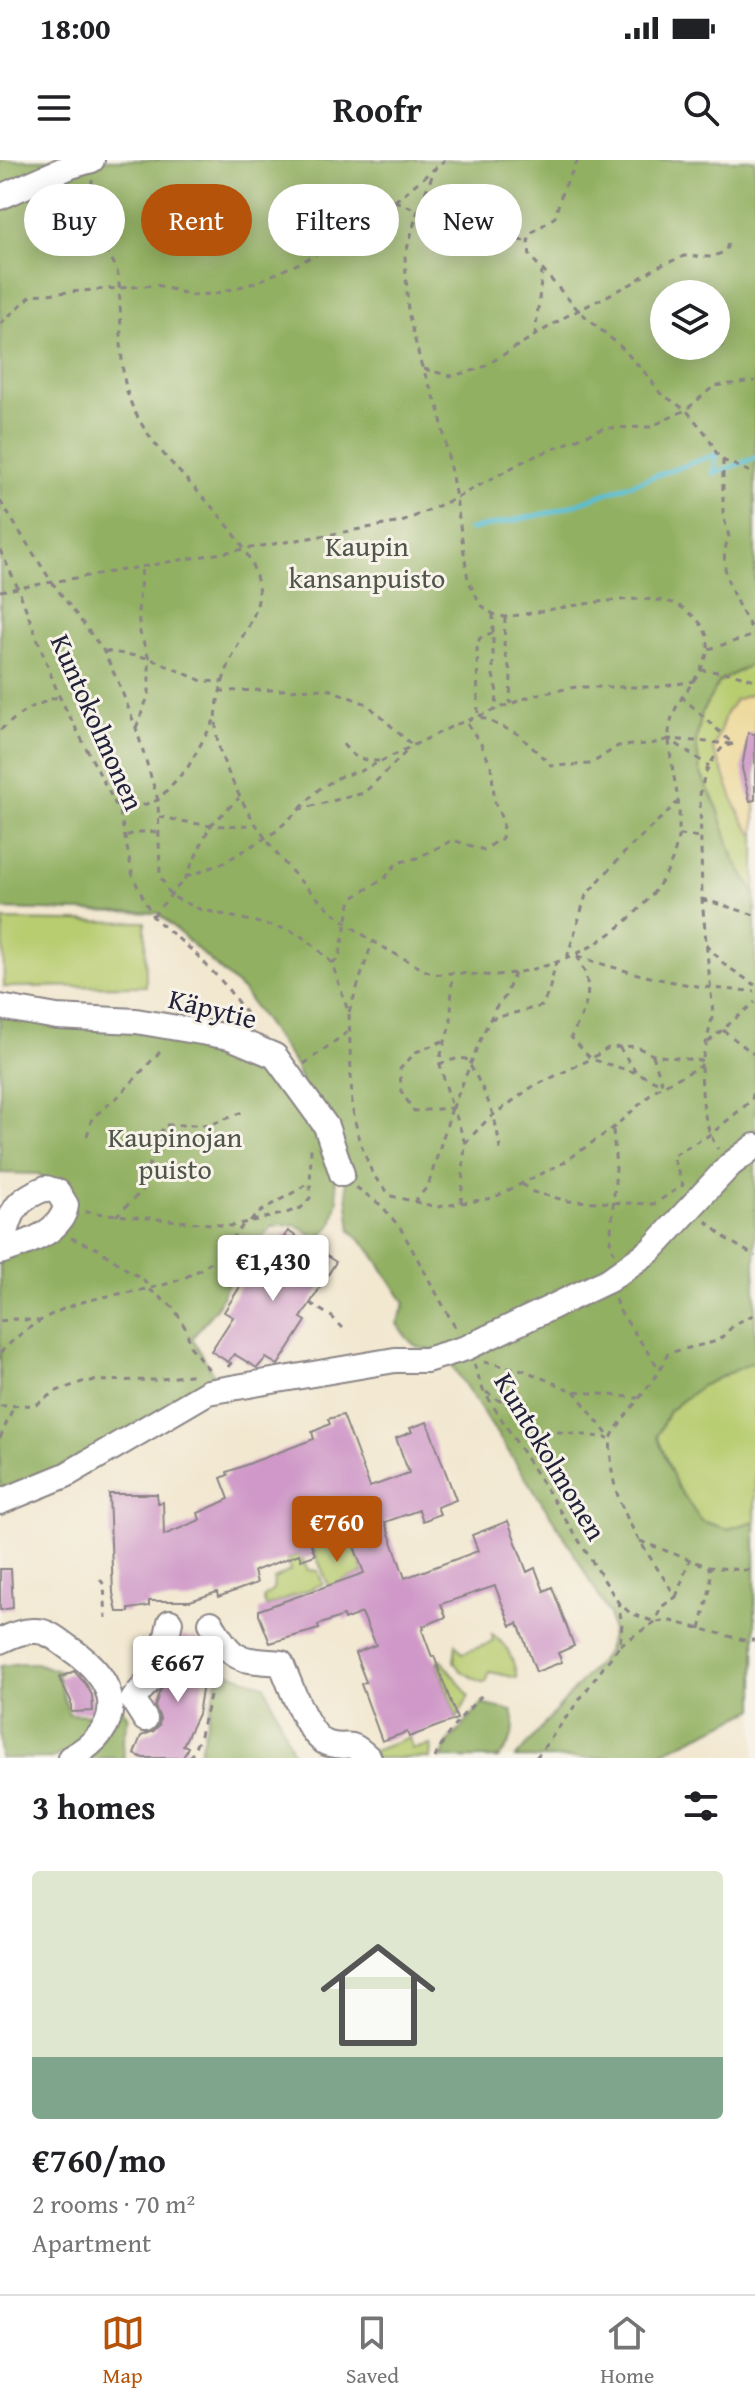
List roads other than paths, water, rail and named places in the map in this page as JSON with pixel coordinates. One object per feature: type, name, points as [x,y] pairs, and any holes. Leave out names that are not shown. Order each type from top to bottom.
[{"type":"lane","points":[[0,197],[71,166],[92,166]]},
{"type":"lane","name":"Käpytie","points":[[0,1007],[57,1017],[136,1021],[230,1037],[282,1065],[326,1126],[342,1174]]},
{"type":"lane","points":[[0,1502],[66,1475],[219,1386],[395,1360],[426,1360],[469,1354],[615,1276],[651,1250],[730,1165],[755,1146]]},
{"type":"lane","points":[[46,1188],[58,1192],[66,1205],[58,1220],[22,1244],[0,1252],[13,1211],[23,1197],[46,1188]]},
{"type":"lane","points":[[70,1758],[87,1748],[106,1725],[130,1707],[154,1675],[162,1657],[170,1622]]},
{"type":"lane","points":[[211,1623],[225,1646],[241,1659],[281,1663],[314,1736],[329,1744],[354,1745],[369,1758]]},
{"type":"lane","points":[[0,1641],[19,1633],[37,1631],[50,1635],[76,1652],[130,1707]]},
{"type":"waterway","points":[[469,530],[553,512],[717,454],[713,474],[755,458]]},
{"type":"park label","name":"Kaupin kansanpuisto","points":[[367,561]]},
{"type":"park label","name":"Kaupinojan puisto","points":[[175,1152]]}]
